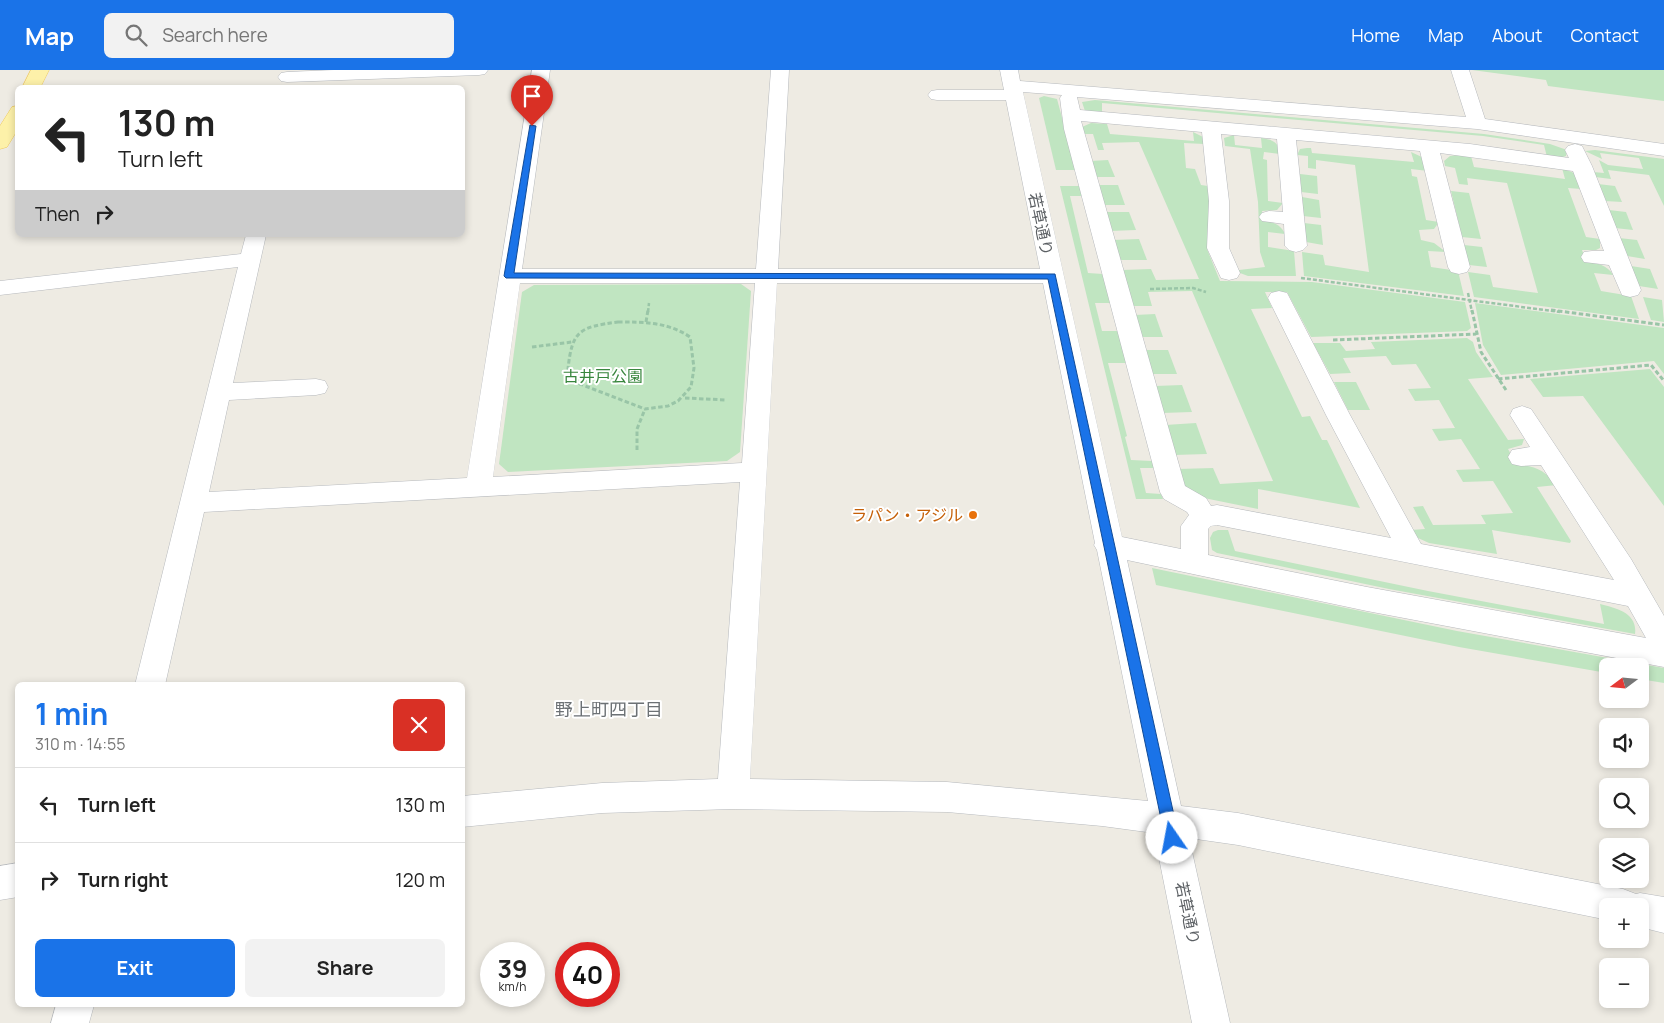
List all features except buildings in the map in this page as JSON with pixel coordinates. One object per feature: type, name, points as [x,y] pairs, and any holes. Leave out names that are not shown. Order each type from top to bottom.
[{"type":"main road","points":[[32,85],[40,70]]},
{"type":"main road","points":[[0,143],[15,116]]},
{"type":"street","points":[[287,78],[479,70]]},
{"type":"street","points":[[479,486],[541,70]]},
{"type":"street","points":[[734,794],[780,70]]},
{"type":"street","points":[[1460,70],[1477,123]]},
{"type":"street","points":[[937,95],[1011,84],[1477,123],[1664,150]]},
{"type":"street","name":"若草通り","points":[[1011,84],[1211,1023]]},
{"type":"street","points":[[1067,89],[1073,129],[1173,492],[1197,505],[1203,517]]},
{"type":"street","points":[[1072,115],[1470,150],[1582,166]]},
{"type":"street","points":[[1211,128],[1219,201],[1218,248],[1228,273]]},
{"type":"street","points":[[1286,134],[1296,246]]},
{"type":"street","points":[[1570,137],[1630,290]]},
{"type":"street","points":[[1429,147],[1459,267]]},
{"type":"street","points":[[1269,217],[1294,220]]},
{"type":"street","points":[[1429,236],[1452,239]]},
{"type":"street","points":[[0,288],[254,247],[151,682]]},
{"type":"street","points":[[1592,257],[1617,259]]},
{"type":"street","points":[[509,276],[1052,276]]},
{"type":"street","points":[[1279,298],[1412,552]]},
{"type":"street","points":[[220,392],[316,387]]},
{"type":"street","points":[[1522,415],[1622,566],[1664,643]]},
{"type":"street","points":[[1521,457],[1548,455]]},
{"type":"street","points":[[193,503],[755,472]]},
{"type":"street","points":[[1194,563],[1195,526],[1203,517],[1217,515],[1637,596]]},
{"type":"street","points":[[1108,545],[1367,599],[1664,654]]},
{"type":"street","points":[[465,812],[602,798],[734,794],[947,797],[1102,811],[1238,829],[1599,901]]},
{"type":"street","points":[[0,883],[15,880]]},
{"type":"street","points":[[1649,912],[1664,915]]},
{"type":"street","points":[[70,1023],[74,1007]]},
{"type":"path","points":[[1459,267],[1463,272],[1481,352],[1522,415]]},
{"type":"path","points":[[1300,278],[1664,325]]},
{"type":"path","points":[[1117,290],[1193,288],[1208,292]]},
{"type":"path","points":[[685,398],[692,384],[694,369],[693,351],[690,337],[674,328],[646,322],[607,323],[584,329],[572,342],[568,369],[580,384],[645,409],[668,406],[685,398],[726,400],[759,395]]},
{"type":"path","points":[[1300,340],[1476,334]]},
{"type":"path","points":[[498,349],[572,342]]},
{"type":"path","points":[[1498,379],[1651,365],[1664,381]]},
{"type":"path","points":[[638,478],[639,465],[635,439],[638,423],[645,409]]},
{"type":"green space","points":[[1472,70],[1664,70],[1664,101],[1548,86],[1546,80]]},
{"type":"green space","points":[[1044,96],[1057,99],[1076,170],[1056,170],[1039,98]]},
{"type":"green space","points":[[1095,100],[1484,134],[1550,144],[1567,150],[1566,156],[1559,158],[1547,157],[1544,145],[1483,136],[1102,103],[1102,116],[1085,111],[1082,102]]},
{"type":"green space","points":[[1091,123],[1107,124],[1110,134],[1194,141],[1193,132],[1203,137],[1204,144],[1184,143],[1186,168],[1195,169],[1201,185],[1208,186],[1211,201],[1207,249],[1220,281],[1312,282],[1465,302],[1471,328],[1467,331],[1311,337],[1287,292],[1265,292],[1272,308],[1251,309],[1302,417],[1310,416],[1322,440],[1327,440],[1360,508],[1258,489],[1258,509],[1199,497],[1187,491],[1178,469],[1213,468],[1220,484],[1273,481],[1192,291],[1148,292],[1152,306],[1132,306],[1122,270],[1151,269],[1156,280],[1199,279],[1139,142],[1102,143],[1104,150],[1098,150],[1093,134],[1083,134],[1082,127]]},
{"type":"green space","points":[[1234,135],[1235,145],[1262,148],[1261,138],[1272,141],[1278,146],[1280,154],[1264,152],[1263,159],[1267,160],[1268,201],[1283,203],[1277,210],[1262,211],[1263,220],[1276,224],[1285,234],[1268,232],[1268,247],[1294,251],[1296,276],[1248,276],[1240,273],[1239,270],[1265,267],[1260,252],[1258,202],[1250,149],[1225,146],[1224,138]]},
{"type":"green space","points":[[1311,148],[1312,153],[1414,162],[1411,152],[1424,158],[1428,171],[1411,169],[1412,176],[1417,177],[1426,220],[1439,222],[1434,229],[1419,230],[1421,240],[1434,243],[1446,252],[1428,251],[1431,267],[1458,271],[1464,296],[1304,276],[1302,252],[1323,255],[1325,265],[1369,272],[1355,165],[1316,160],[1316,169],[1308,168],[1308,156],[1297,155],[1300,149]]},
{"type":"green space","points":[[1595,150],[1664,159],[1664,206],[1649,175],[1608,170],[1611,179],[1595,177],[1593,172],[1604,173],[1599,160],[1608,165],[1643,169],[1639,158],[1600,153],[1602,159],[1585,151]]},
{"type":"green space","points":[[1450,156],[1471,156],[1474,167],[1565,179],[1562,168],[1574,173],[1581,189],[1568,188],[1586,237],[1600,239],[1600,248],[1596,250],[1582,250],[1586,261],[1601,265],[1611,272],[1613,275],[1594,273],[1601,291],[1631,296],[1639,319],[1474,297],[1468,272],[1490,275],[1493,287],[1538,293],[1507,183],[1467,178],[1468,185],[1459,184],[1455,168],[1445,166],[1444,161]]},
{"type":"green space","points":[[1108,160],[1115,177],[1095,177],[1090,161]]},
{"type":"green space","points":[[1300,174],[1317,176],[1318,194],[1301,192]]},
{"type":"green space","points":[[1598,184],[1615,186],[1622,202],[1605,201]]},
{"type":"green space","points":[[1097,185],[1118,185],[1125,205],[1103,205]]},
{"type":"green space","points":[[1060,186],[1080,186],[1082,196],[1070,196],[1088,273],[1103,274],[1110,303],[1095,303],[1102,331],[1119,331],[1126,363],[1108,363],[1127,436],[1125,437],[1131,460],[1152,461],[1154,468],[1140,468],[1146,493],[1161,494],[1163,499],[1136,499]]},
{"type":"green space","points":[[1451,191],[1469,193],[1481,239],[1462,237]]},
{"type":"green space","points":[[1302,197],[1319,200],[1321,218],[1303,216]]},
{"type":"green space","points":[[1609,210],[1626,212],[1633,230],[1615,228]]},
{"type":"green space","points":[[1105,212],[1129,212],[1136,230],[1110,231]]},
{"type":"green space","points":[[1304,223],[1321,225],[1323,245],[1306,242]]},
{"type":"green space","points":[[1619,238],[1637,240],[1645,259],[1627,256]]},
{"type":"green space","points":[[1139,239],[1147,260],[1119,260],[1113,240]]},
{"type":"green space","points":[[1464,245],[1482,247],[1487,267],[1469,265]]},
{"type":"green space","points":[[1631,266],[1650,269],[1658,289],[1639,286]]},
{"type":"green space","name":"古井戸公園","points":[[741,284],[751,291],[740,452],[727,461],[508,472],[499,464],[522,292],[534,285]]},
{"type":"green space","points":[[1643,297],[1662,300],[1664,322],[1651,320]]},
{"type":"green space","points":[[1475,303],[1664,328],[1664,374],[1654,361],[1501,375],[1483,345]]},
{"type":"green space","points":[[1155,314],[1163,337],[1140,337],[1135,315]]},
{"type":"green space","points":[[1467,338],[1473,342],[1476,352],[1493,377],[1468,379],[1508,440],[1524,439],[1522,445],[1508,449],[1517,465],[1540,470],[1557,485],[1537,487],[1571,541],[1570,543],[1492,530],[1497,554],[1429,543],[1418,538],[1411,530],[1425,529],[1413,507],[1423,506],[1433,525],[1486,524],[1481,515],[1513,513],[1493,481],[1463,482],[1456,470],[1480,469],[1461,439],[1439,441],[1432,429],[1455,428],[1439,400],[1415,401],[1408,389],[1431,388],[1416,364],[1392,365],[1386,356],[1343,358],[1351,373],[1330,374],[1313,343],[1340,343],[1346,351],[1375,349],[1371,342]]},
{"type":"green space","points":[[1144,350],[1168,350],[1177,374],[1152,374]]},
{"type":"green space","points":[[1650,369],[1664,387],[1664,506],[1583,396],[1543,397],[1530,379]]},
{"type":"green space","points":[[1334,382],[1356,382],[1370,410],[1348,410]]},
{"type":"green space","points":[[1182,385],[1192,412],[1162,413],[1155,386]]},
{"type":"green space","points":[[1196,423],[1207,454],[1174,455],[1165,425]]},
{"type":"green space","points":[[1228,530],[1235,551],[1428,591],[1604,624],[1600,604],[1613,607],[1629,616],[1635,627],[1635,634],[1389,589],[1217,553],[1212,550],[1210,538],[1213,532]]},
{"type":"green space","points":[[1152,568],[1457,631],[1608,658],[1599,658],[1599,672],[1459,647],[1156,585]]},
{"type":"green space","points":[[1649,665],[1664,668],[1664,683],[1649,680]]},
{"type":"place","name":"ラパン・アジル","points":[[973,515]]},
{"type":"district","name":"野上町四丁目","points":[[609,709]]},
{"type":"route","points":[[532,126],[509,276],[1052,276],[1172,838]]}]
